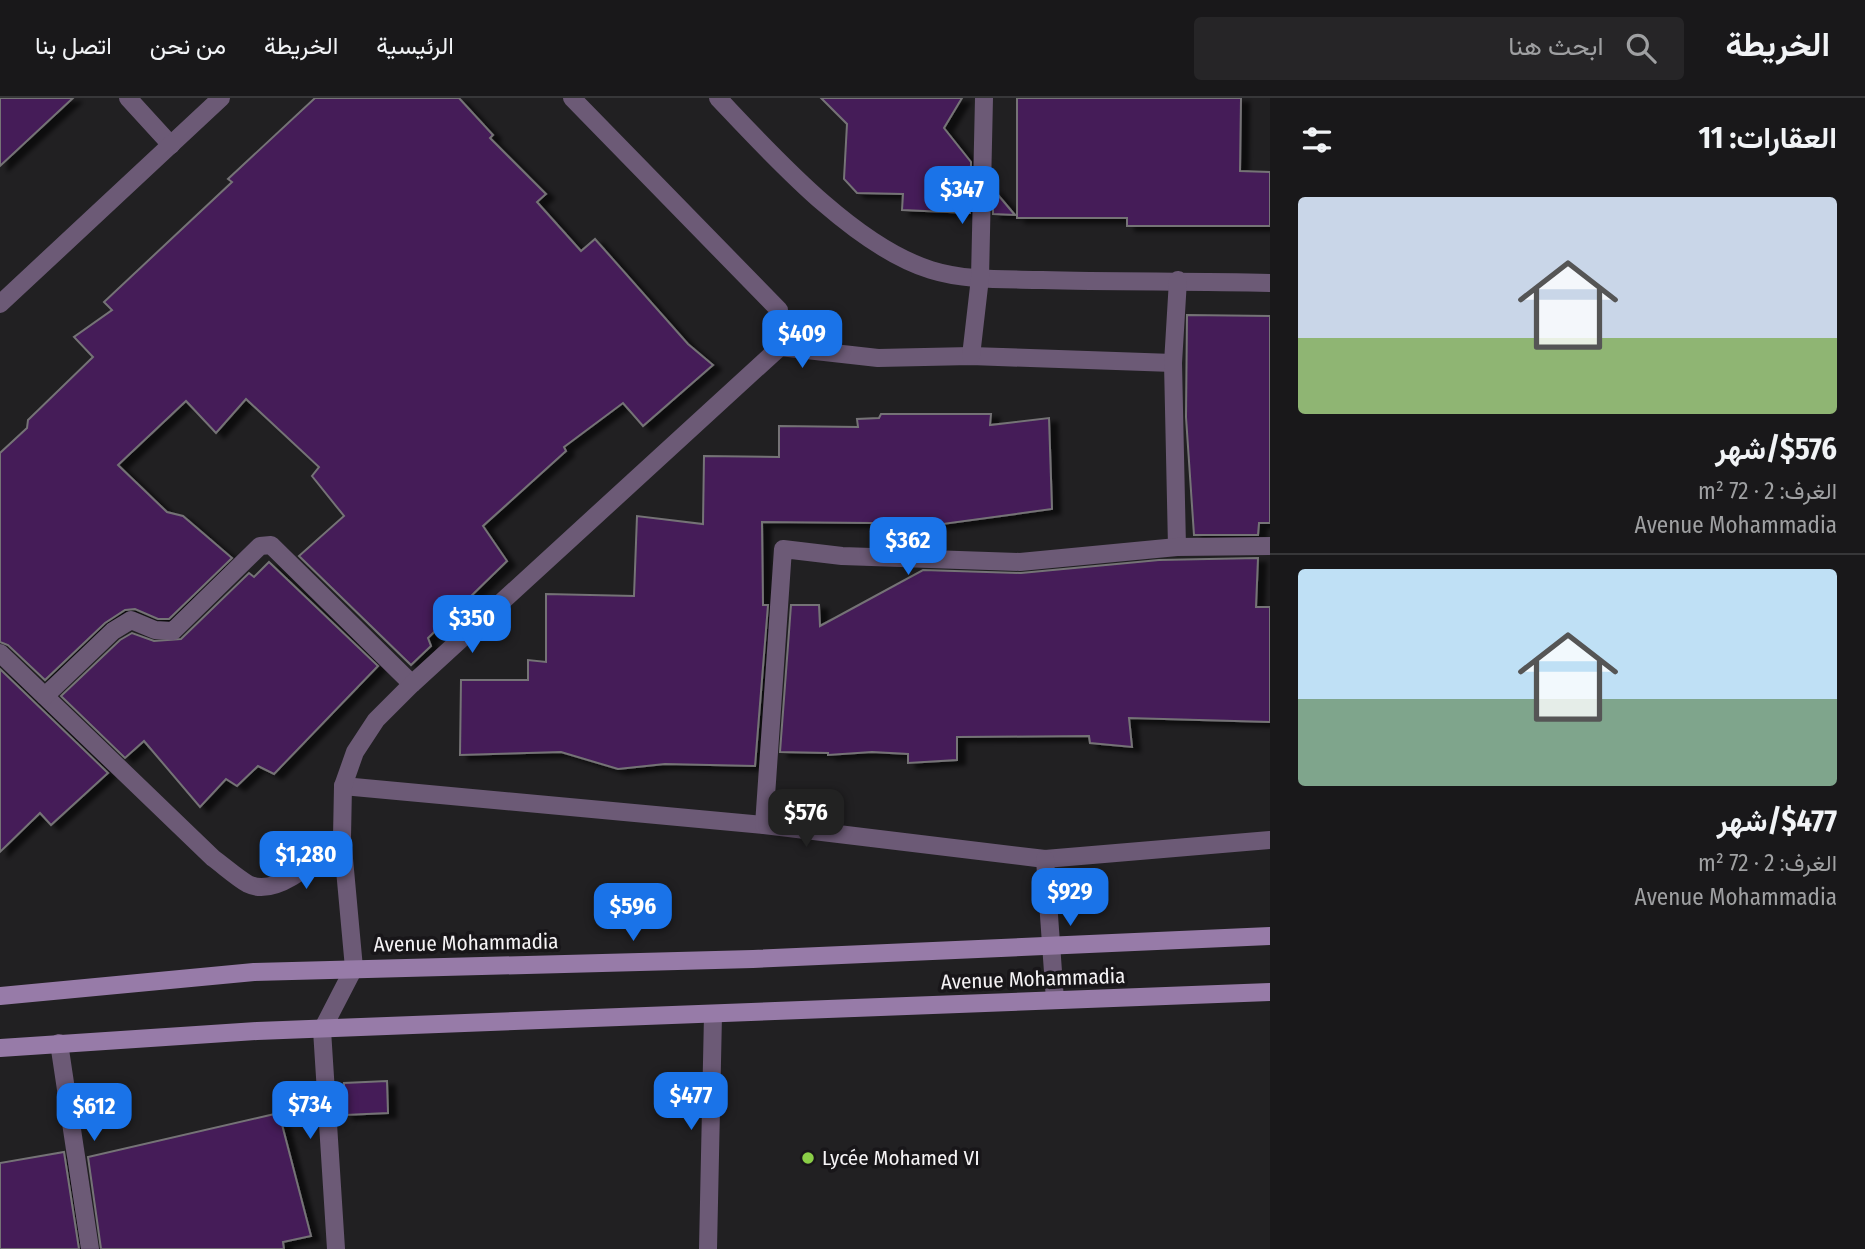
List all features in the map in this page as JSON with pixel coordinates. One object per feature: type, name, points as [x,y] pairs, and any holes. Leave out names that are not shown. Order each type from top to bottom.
[{"type":"street","points":[[128,98],[171,145]]},
{"type":"street","points":[[0,304],[222,98]]},
{"type":"street","points":[[572,98],[779,310],[780,347]]},
{"type":"street","points":[[718,98],[821,200],[881,246],[930,270],[980,278],[1270,283]]},
{"type":"street","points":[[971,356],[980,278],[984,98]]},
{"type":"street","points":[[1177,547],[1173,363],[1178,281]]},
{"type":"street","points":[[336,1249],[322,1030],[354,968],[342,837],[343,786],[355,752],[376,720],[411,684],[780,347],[878,358],[971,356],[1173,363]]},
{"type":"street","points":[[45,695],[113,631],[131,620],[155,630],[173,631],[260,546],[271,545],[411,684]]},
{"type":"street","points":[[764,825],[783,549],[842,556],[1020,562],[1177,547],[1270,547]]},
{"type":"street","points":[[0,653],[213,858],[250,885],[267,888],[298,874],[342,837]]},
{"type":"street","points":[[343,786],[764,825],[1045,859],[1270,840]]},
{"type":"street","points":[[1045,859],[1055,1000]]},
{"type":"street","name":"Avenue Mohammadia","points":[[0,996],[254,972],[753,959],[1270,936]]},
{"type":"street","name":"Avenue Mohammadia","points":[[0,1048],[322,1030],[1270,992]]},
{"type":"street","points":[[708,1249],[713,1016]]},
{"type":"street","points":[[59,1043],[90,1249]]},
{"type":"building","points":[[0,98],[73,98],[0,166]]},
{"type":"building","points":[[315,98],[459,98],[493,135],[490,138],[546,194],[537,202],[581,251],[595,239],[688,344],[713,365],[643,426],[623,403],[564,447],[566,451],[483,526],[507,561],[428,638],[431,646],[411,665],[299,556],[344,516],[312,476],[319,467],[246,399],[216,433],[186,401],[118,465],[167,512],[183,516],[232,558],[169,619],[158,619],[135,609],[125,610],[105,623],[45,680],[8,645],[0,642],[0,453],[27,428],[28,420],[93,357],[74,337],[112,310],[104,302],[232,182],[228,179]]},
{"type":"building","points":[[821,98],[962,98],[944,128],[971,162],[970,213],[902,210],[903,194],[857,193],[844,179],[847,124]]},
{"type":"building","points":[[1017,98],[1241,98],[1240,171],[1270,172],[1270,226],[1127,226],[1127,218],[1017,218]]},
{"type":"building","points":[[993,189],[1015,215],[993,214]]},
{"type":"building","points":[[1187,315],[1270,316],[1270,523],[1259,523],[1258,535],[1194,535],[1186,417]]},
{"type":"building","points":[[881,414],[991,414],[990,425],[1049,418],[1052,509],[920,527],[920,532],[871,531],[872,523],[762,522],[763,605],[768,605],[755,766],[665,764],[618,769],[561,752],[460,755],[461,680],[528,680],[528,660],[546,662],[546,594],[634,596],[637,516],[703,524],[704,456],[779,457],[779,426],[858,427],[857,419],[879,418]]},
{"type":"building","points":[[1258,558],[1256,607],[1270,607],[1270,722],[1129,718],[1132,747],[1090,743],[1089,736],[957,737],[957,760],[908,763],[908,754],[872,752],[828,755],[780,752],[791,605],[819,605],[820,626],[923,570],[1021,573],[1159,560]]},
{"type":"building","points":[[269,562],[378,666],[274,774],[258,766],[237,786],[226,779],[200,807],[144,741],[125,758],[61,696],[120,640],[132,633],[154,641],[181,639],[249,573],[254,577]]},
{"type":"building","points":[[0,669],[108,773],[51,825],[40,813],[0,852]]},
{"type":"building","points":[[387,1081],[388,1113],[345,1115],[344,1083]]},
{"type":"building","points":[[279,1113],[311,1236],[283,1242],[284,1249],[101,1249],[88,1157]]},
{"type":"building","points":[[64,1152],[79,1249],[0,1249],[0,1163]]},
{"type":"place","name":"Lycée Mohamed VI","points":[[808,1158]]}]
